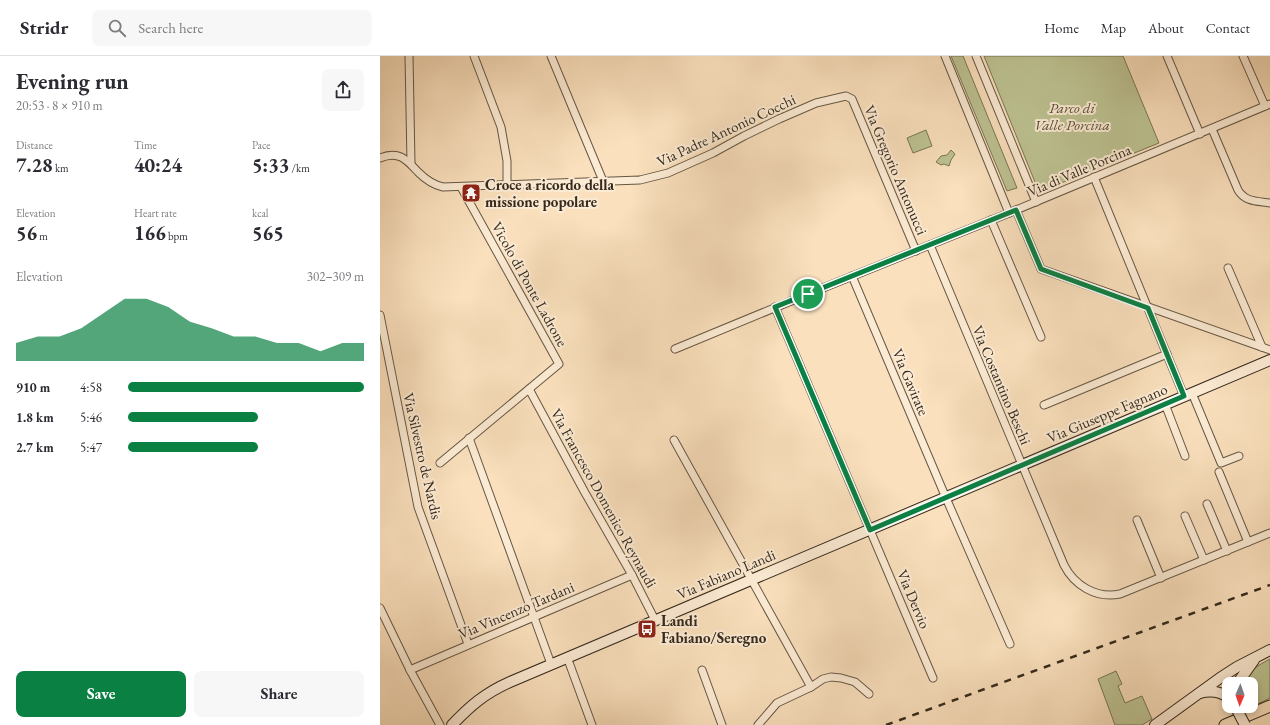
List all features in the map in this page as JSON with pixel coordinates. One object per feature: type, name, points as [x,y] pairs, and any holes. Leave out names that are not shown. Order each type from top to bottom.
[{"type":"main road","points":[[1225,725],[1270,706]]},
{"type":"street","points":[[409,56],[411,163]]},
{"type":"street","points":[[474,56],[501,126],[507,161],[507,186]]},
{"type":"street","points":[[551,56],[603,181]]},
{"type":"street","points":[[945,56],[1009,213]]},
{"type":"street","points":[[976,56],[1036,202]]},
{"type":"street","points":[[1167,56],[1200,134]]},
{"type":"street","points":[[1243,56],[1268,105]]},
{"type":"street","name":"Via Padre Antonio Cocchi","points":[[380,158],[384,156],[403,157],[411,163],[419,173],[436,185],[443,187],[507,186],[640,180],[668,173],[713,153],[779,119],[810,106],[846,96],[852,99]]},
{"type":"street","name":"Via Gregorio Antonucci","points":[[852,99],[916,251]]},
{"type":"street","name":"Via di Valle Porcina","points":[[675,349],[1036,202],[1268,105]]},
{"type":"street","points":[[1212,129],[1241,195],[1252,201],[1270,202]]},
{"type":"street","points":[[1094,177],[1167,354],[1221,463],[1240,456]]},
{"type":"street","name":"Vicolo di Ponte Ladrone","points":[[440,463],[559,364],[461,187]]},
{"type":"street","points":[[1016,210],[1041,269],[1270,350]]},
{"type":"street","points":[[991,220],[1041,337]]},
{"type":"street","name":"Via Costantino Beschi","points":[[930,245],[1064,565],[1078,583],[1094,592],[1112,595],[1127,592],[1270,533]]},
{"type":"street","points":[[1228,268],[1262,347]]},
{"type":"street","name":"Via Gavirate","points":[[852,276],[946,498],[1010,644]]},
{"type":"street","name":"Via Dervio","points":[[775,307],[933,678]]},
{"type":"street","name":"Via Silvestro de Nardis","points":[[380,315],[418,507],[468,644]]},
{"type":"street","points":[[1044,405],[1167,354]]},
{"type":"street","name":"Via Giuseppe Fagnano","points":[[1021,465],[1270,360]]},
{"type":"street","name":"Via Francesco Domenico Reynaudi","points":[[529,389],[584,491],[632,575],[655,620]]},
{"type":"street","points":[[1165,404],[1185,456]]},
{"type":"street","points":[[470,438],[551,664]]},
{"type":"street","points":[[674,440],[811,687]]},
{"type":"street","name":"Via Fabiano Landi","points":[[452,725],[467,709],[494,689],[1021,465]]},
{"type":"street","points":[[1219,472],[1248,542]]},
{"type":"street","points":[[1207,504],[1227,551]]},
{"type":"street","points":[[1185,516],[1204,560]]},
{"type":"street","points":[[1137,520],[1162,578]]},
{"type":"street","name":"Via Vincenzo Tardani","points":[[410,670],[632,575]]},
{"type":"street","points":[[380,608],[410,670],[440,725]]},
{"type":"street","points":[[1155,725],[1231,671],[1270,650]]},
{"type":"street","points":[[567,657],[592,725]]},
{"type":"street","points":[[1242,677],[1256,657]]},
{"type":"street","points":[[702,670],[722,725]]},
{"type":"street","points":[[758,725],[777,703],[811,687],[823,679],[831,677],[855,682],[869,694]]},
{"type":"street","points":[[1200,692],[1217,692],[1222,694]]},
{"type":"street","points":[[1238,713],[1244,725]]},
{"type":"green space","points":[[951,56],[963,56],[1017,188],[1007,191]]},
{"type":"green space","name":"Parco di Valle Porcina","points":[[984,56],[1123,56],[1159,143],[1039,192]]},
{"type":"green space","points":[[926,130],[932,146],[913,153],[907,138]]},
{"type":"green space","points":[[951,150],[955,154],[949,166],[944,164],[941,165],[936,162],[941,156],[947,155]]},
{"type":"green space","points":[[1270,659],[1270,698],[1258,704],[1258,677],[1247,677],[1261,664]]},
{"type":"green space","points":[[1116,671],[1122,684],[1118,686],[1125,703],[1142,696],[1152,719],[1142,725],[1115,725],[1098,679]]},
{"type":"railway","points":[[886,725],[1270,585]]},
{"type":"place","name":"Croce a ricordo della missione popolare","points":[[471,193]]},
{"type":"place","name":"Landi Fabiano/Seregno","points":[[647,629]]},
{"type":"route","points":[[1016,210],[1041,269],[1148,308],[1184,396],[870,530],[775,307],[808,294],[1016,210]]}]
